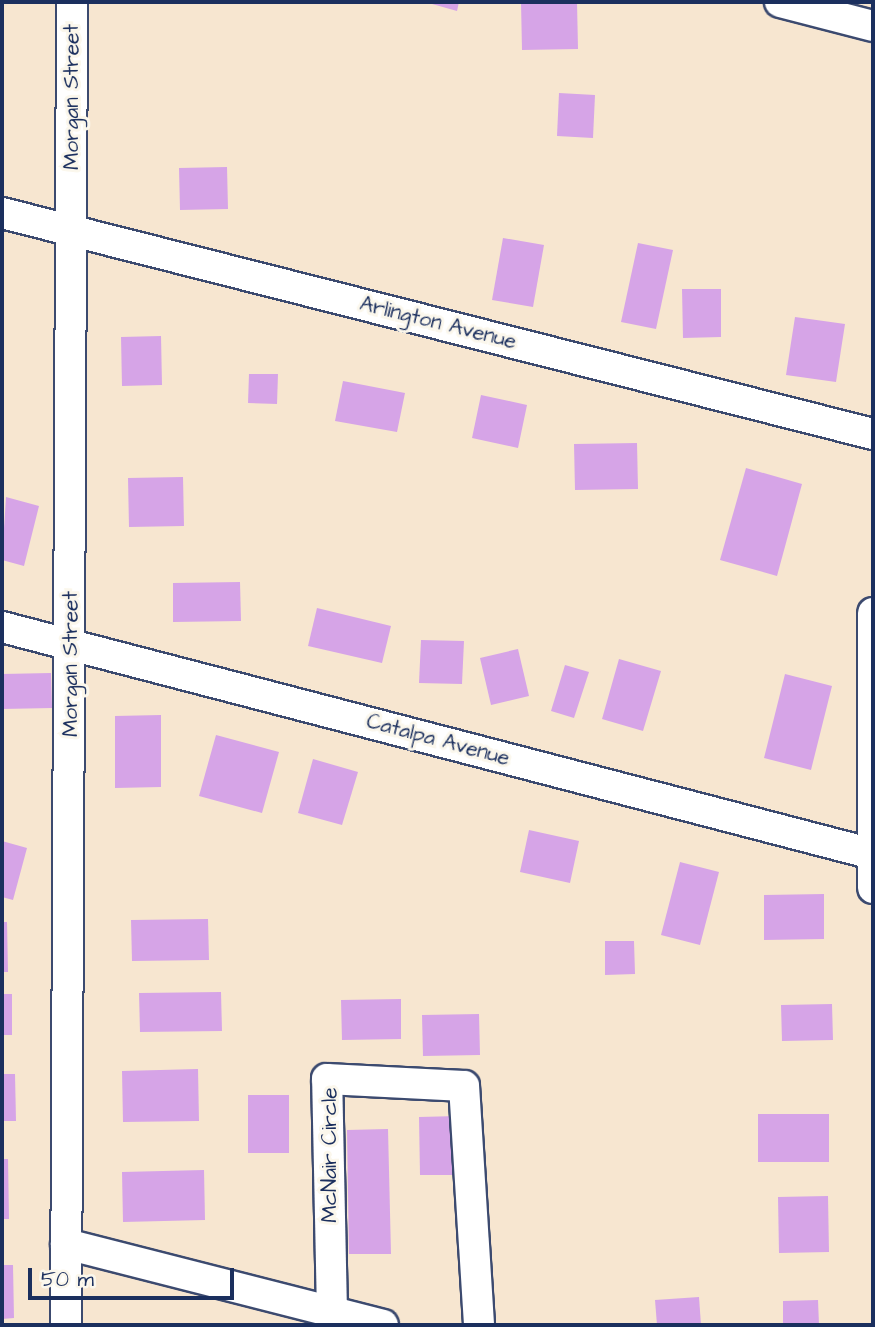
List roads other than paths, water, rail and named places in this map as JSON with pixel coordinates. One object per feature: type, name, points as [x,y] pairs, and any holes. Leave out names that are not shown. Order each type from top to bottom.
[{"type":"street","name":"Morgan Street","points":[[66,1325],[72,645],[72,2]]},
{"type":"street","points":[[780,2],[873,26]]},
{"type":"street","name":"Arlington Avenue","points":[[2,213],[873,434]]},
{"type":"street","points":[[873,613],[873,888]]},
{"type":"street","name":"Catalpa Avenue","points":[[2,626],[872,853]]},
{"type":"street","name":"McNair Circle","points":[[332,1312],[327,1079],[464,1086],[479,1325]]},
{"type":"street","points":[[66,1244],[383,1325]]}]
